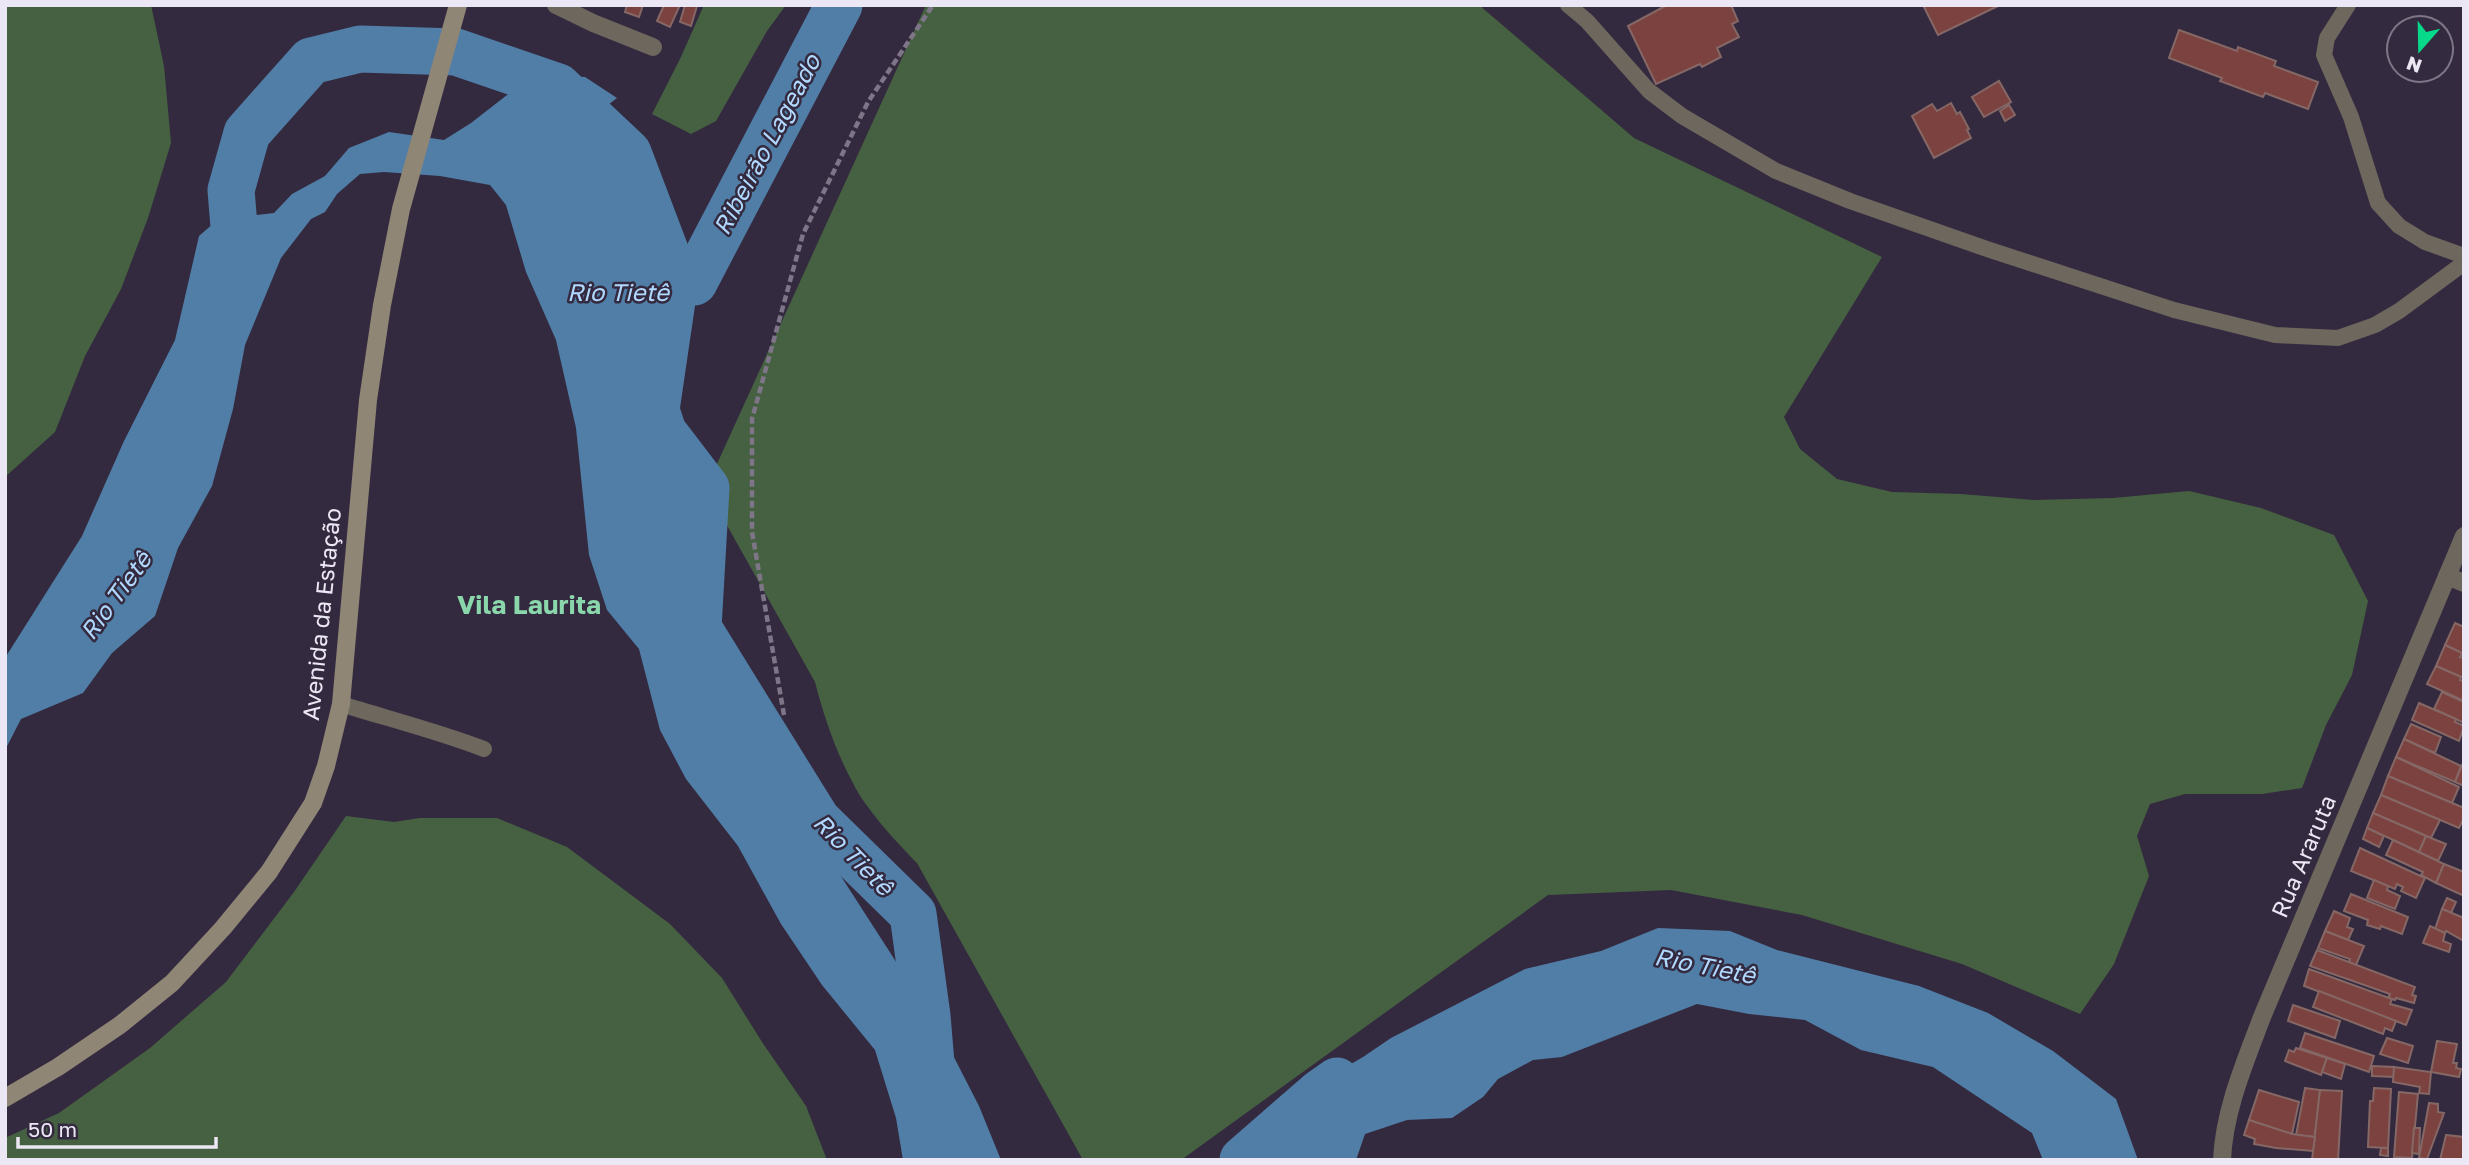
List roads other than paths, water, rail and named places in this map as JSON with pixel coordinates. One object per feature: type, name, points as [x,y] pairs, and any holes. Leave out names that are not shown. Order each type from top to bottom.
[{"type":"street","name":"Avenida da Estação","points":[[5,1098],[58,1067],[120,1025],[172,983],[223,928],[269,872],[313,803],[326,766],[341,704],[368,400],[382,305],[401,209],[458,5]]},
{"type":"street","points":[[556,5],[653,47]]},
{"type":"street","name":"Rua Araruta","points":[[2222,1160],[2222,1142],[2239,1077],[2262,1017],[2464,537]]},
{"type":"street","points":[[2446,576],[2464,583]]},
{"type":"lane","points":[[1568,5],[1587,21],[1648,91],[1682,116],[1776,171],[1850,201],[1974,245],[2174,310],[2275,335],[2338,338],[2375,325],[2399,311],[2464,262]]},
{"type":"lane","points":[[2348,5],[2328,38],[2324,55],[2351,117],[2378,203],[2399,226],[2425,242],[2464,256]]},
{"type":"lane","points":[[341,704],[443,733],[484,749]]},
{"type":"water","name":"Rio Tietê","points":[[542,75],[585,77],[617,98],[591,118],[600,149],[628,201],[689,251],[696,299],[680,408],[706,488],[689,568],[712,676],[940,1030],[979,1106],[1001,1160],[903,1160],[896,1118],[875,1050],[822,985],[781,924],[738,846],[686,779],[660,730],[639,649],[607,610],[589,555],[576,428],[556,340],[526,272],[506,205],[490,185],[440,176],[384,172],[360,174],[337,194],[325,212],[311,219],[281,258],[245,345],[233,409],[212,486],[178,548],[155,616],[112,653],[83,693],[21,719],[5,750],[5,658],[82,536],[124,441],[175,340],[199,236],[229,210],[257,215],[274,213],[292,194],[325,176],[349,148],[389,132],[444,140],[507,95]]},
{"type":"water","name":"Rio Tietê","points":[[1658,928],[1730,931],[1777,950],[1919,986],[1988,1013],[2053,1051],[2116,1099],[2138,1160],[2043,1160],[2032,1133],[1933,1067],[1861,1050],[1805,1020],[1749,1014],[1697,1004],[1562,1057],[1533,1060],[1498,1079],[1483,1097],[1452,1118],[1407,1120],[1365,1134],[1356,1160],[1270,1160],[1273,1140],[1313,1086],[1391,1038],[1525,969],[1601,951]]},
{"type":"waterway","name":"Ribeirão Lageado","points":[[694,282],[839,5]]},
{"type":"waterway","name":"Rio Tietê","points":[[238,275],[231,190],[247,133],[311,61],[360,49],[456,52],[558,87],[628,153],[675,277],[674,284]]},
{"type":"waterway","name":"Rio Tietê","points":[[667,437],[706,488],[698,628],[817,820],[913,914],[927,1016],[935,1110],[954,1160]]},
{"type":"waterway","name":"Rio Tietê","points":[[1243,1160],[1337,1081]]},
{"type":"district","name":"Vila Laurita","points":[[529,604]]}]
